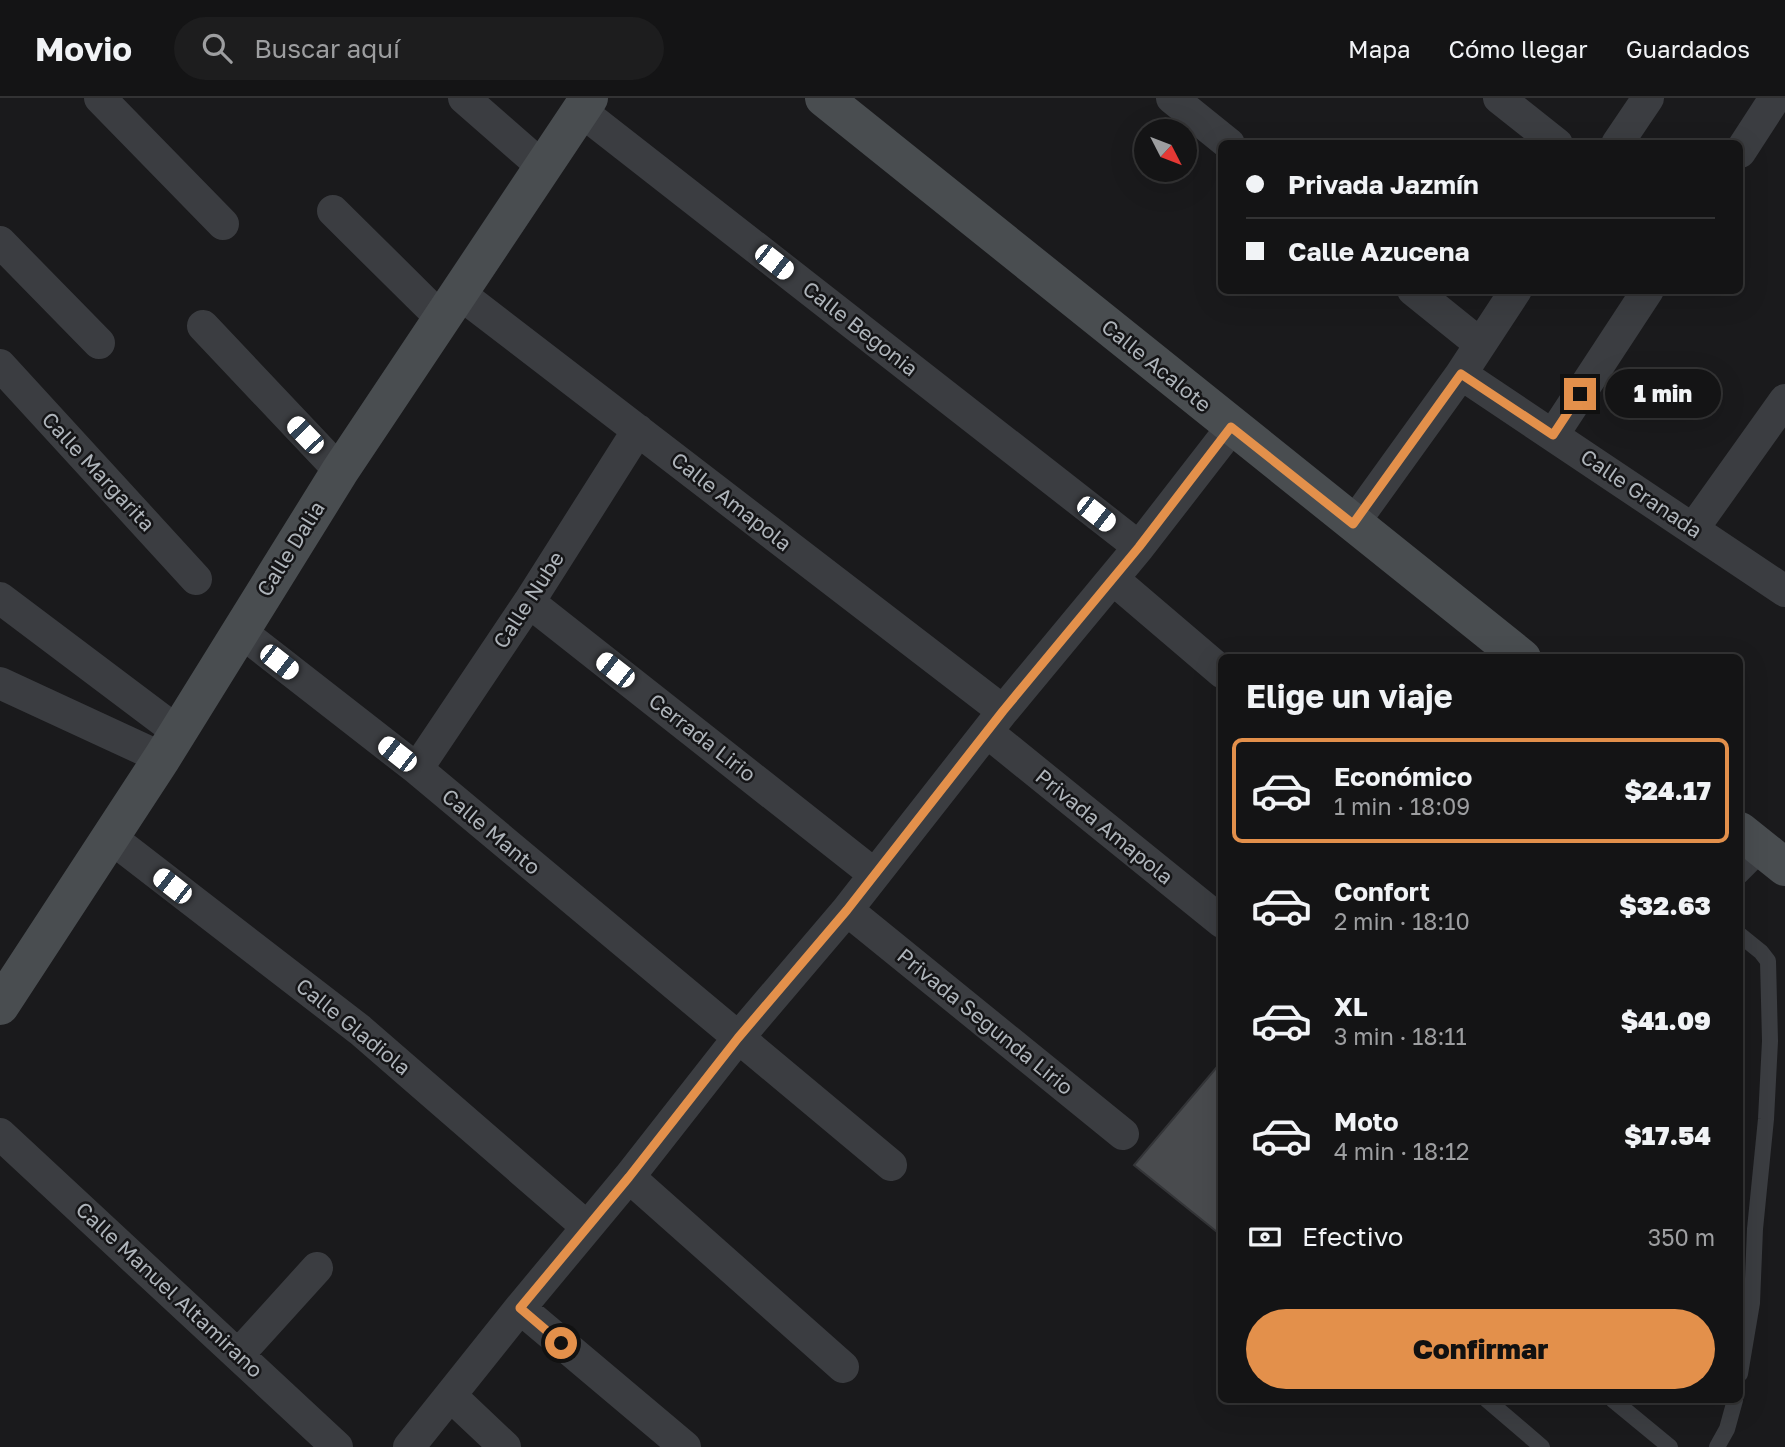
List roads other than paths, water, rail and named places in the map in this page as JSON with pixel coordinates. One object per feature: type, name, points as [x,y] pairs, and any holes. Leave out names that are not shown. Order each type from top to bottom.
[{"type":"street","points":[[100,98],[223,224]]},
{"type":"street","points":[[464,98],[544,168]]},
{"type":"street","name":"Calle Acalote","points":[[824,98],[1517,654]]},
{"type":"street","points":[[1172,98],[1224,140]]},
{"type":"street","points":[[1499,98],[1553,140]]},
{"type":"street","points":[[1620,140],[1648,98]]},
{"type":"street","points":[[1743,147],[1775,98]]},
{"type":"street","name":"Calle Dalia","points":[[0,1006],[170,746],[340,471],[585,105]]},
{"type":"street","name":"Calle Begonia","points":[[585,105],[1139,547]]},
{"type":"street","points":[[333,211],[450,306]]},
{"type":"street","points":[[0,242],[99,343]]},
{"type":"street","points":[[1418,294],[1480,344]]},
{"type":"street","points":[[1353,524],[1461,374],[1513,294]]},
{"type":"street","points":[[1553,435],[1645,294]]},
{"type":"street","name":"Calle Amapola","points":[[450,306],[638,430],[995,722]]},
{"type":"street","points":[[203,326],[340,471]]},
{"type":"street","name":"Calle Margarita","points":[[0,365],[196,579]]},
{"type":"street","name":"Calle Granada","points":[[1461,374],[1785,591]]},
{"type":"street","points":[[1693,529],[1785,400]]},
{"type":"street","points":[[409,1447],[629,1177],[738,1038],[847,910],[995,722],[1139,547],[1231,427]]},
{"type":"street","name":"Calle Nube","points":[[417,769],[529,602],[638,430]]},
{"type":"street","points":[[1113,579],[1218,669]]},
{"type":"street","points":[[0,598],[170,746]]},
{"type":"street","name":"Cerrada Lirio","points":[[529,602],[874,874]]},
{"type":"street","name":"Calle Manto","points":[[240,631],[417,769],[891,1165]]},
{"type":"street","points":[[0,682],[170,746]]},
{"type":"street","name":"Privada Amapola","points":[[995,722],[1218,918]]},
{"type":"street","name":"Calle Gladiola","points":[[110,837],[360,1030],[587,1227]]},
{"type":"street","name":"Privada Segunda Lirio","points":[[847,910],[1123,1134]]},
{"type":"street","name":"Calle Manuel Altamirano","points":[[0,1133],[337,1447]]},
{"type":"street","points":[[629,1177],[843,1367]]},
{"type":"street","points":[[239,1354],[317,1268]]},
{"type":"street","points":[[520,1308],[685,1447]]},
{"type":"street","points":[[451,1396],[505,1447]]},
{"type":"lane","points":[[1743,937],[1761,952],[1768,961],[1770,972],[1766,1119],[1755,1229],[1752,1303],[1743,1356]]},
{"type":"lane","points":[[1491,1403],[1542,1447]]},
{"type":"lane","points":[[1617,1403],[1670,1447]]},
{"type":"lane","points":[[1717,1447],[1727,1429],[1734,1403]]}]
